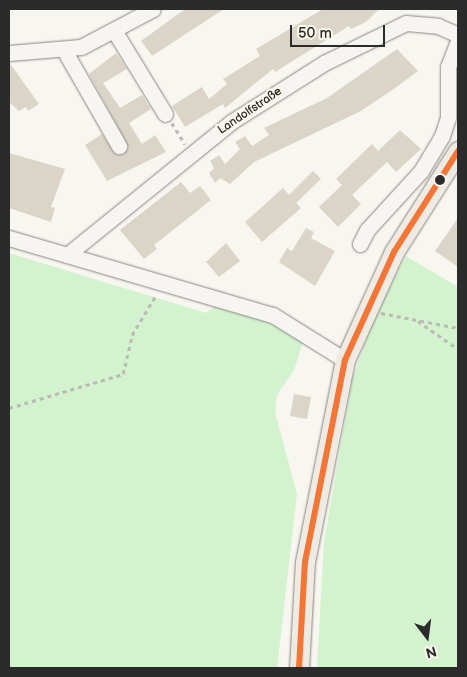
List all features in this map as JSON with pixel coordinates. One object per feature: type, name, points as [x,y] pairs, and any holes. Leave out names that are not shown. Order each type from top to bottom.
[{"type":"main road","points":[[299,668],[305,562],[346,360],[366,308],[458,150]]},
{"type":"street","points":[[9,53],[64,50],[115,32],[153,9]]},
{"type":"street","name":"Landolfstraße","points":[[67,255],[190,153],[324,64],[407,16],[458,35]]},
{"type":"street","points":[[115,32],[165,114]]},
{"type":"street","points":[[360,244],[367,230],[421,171],[442,136],[448,118],[448,66],[458,41]]},
{"type":"street","points":[[64,50],[119,146]]},
{"type":"street","points":[[9,238],[273,315],[346,360]]},
{"type":"path","points":[[165,114],[190,153]]},
{"type":"path","points":[[9,408],[123,374],[132,335],[163,283]]},
{"type":"path","points":[[366,308],[458,328]]},
{"type":"path","points":[[416,320],[458,349]]},
{"type":"green space","points":[[9,253],[206,313],[215,306],[264,320],[303,342],[294,370],[277,395],[275,412],[297,494],[277,668],[9,668]]},
{"type":"green space","points":[[406,256],[458,287],[458,668],[317,668],[324,542],[352,380],[374,317]]},
{"type":"building","points":[[185,9],[224,9],[152,56],[141,41]]},
{"type":"building","points":[[323,9],[379,9],[366,22],[351,29],[349,26],[275,72],[273,69],[225,108],[223,104],[185,127],[172,106],[202,87],[209,99],[227,84],[223,79],[260,56],[256,49]]},
{"type":"building","points":[[397,49],[418,71],[361,111],[254,162],[230,184],[220,178],[215,183],[209,173],[214,168],[210,161],[219,155],[225,164],[240,149],[235,142],[245,136],[252,146],[269,135],[264,128],[327,98]]},
{"type":"building","points":[[116,53],[127,69],[103,83],[120,108],[142,95],[151,109],[129,123],[142,144],[155,135],[166,152],[107,181],[85,145],[102,134],[115,154],[124,154],[128,146],[89,74]]},
{"type":"building","points":[[9,62],[39,104],[28,111],[26,107],[19,111],[9,102]]},
{"type":"building","points":[[400,130],[421,149],[396,172],[387,162],[352,195],[361,204],[338,227],[319,207],[342,185],[336,179],[372,144],[378,151]]},
{"type":"building","points":[[9,153],[65,169],[51,207],[55,208],[51,222],[9,208]]},
{"type":"building","points":[[313,171],[321,179],[296,203],[301,208],[262,242],[245,222],[283,188],[289,195]]},
{"type":"building","points":[[181,182],[190,193],[200,186],[211,200],[154,245],[157,249],[144,259],[120,230]]},
{"type":"building","points":[[458,218],[458,267],[435,251]]},
{"type":"building","points":[[306,228],[314,232],[311,238],[335,251],[315,286],[279,262],[287,248],[292,251]]},
{"type":"building","points":[[226,243],[240,261],[219,277],[206,262]]},
{"type":"building","points":[[294,394],[311,397],[307,419],[290,416]]},
{"type":"transit line","points":[[299,668],[305,562],[345,360],[394,252],[458,151]]}]
